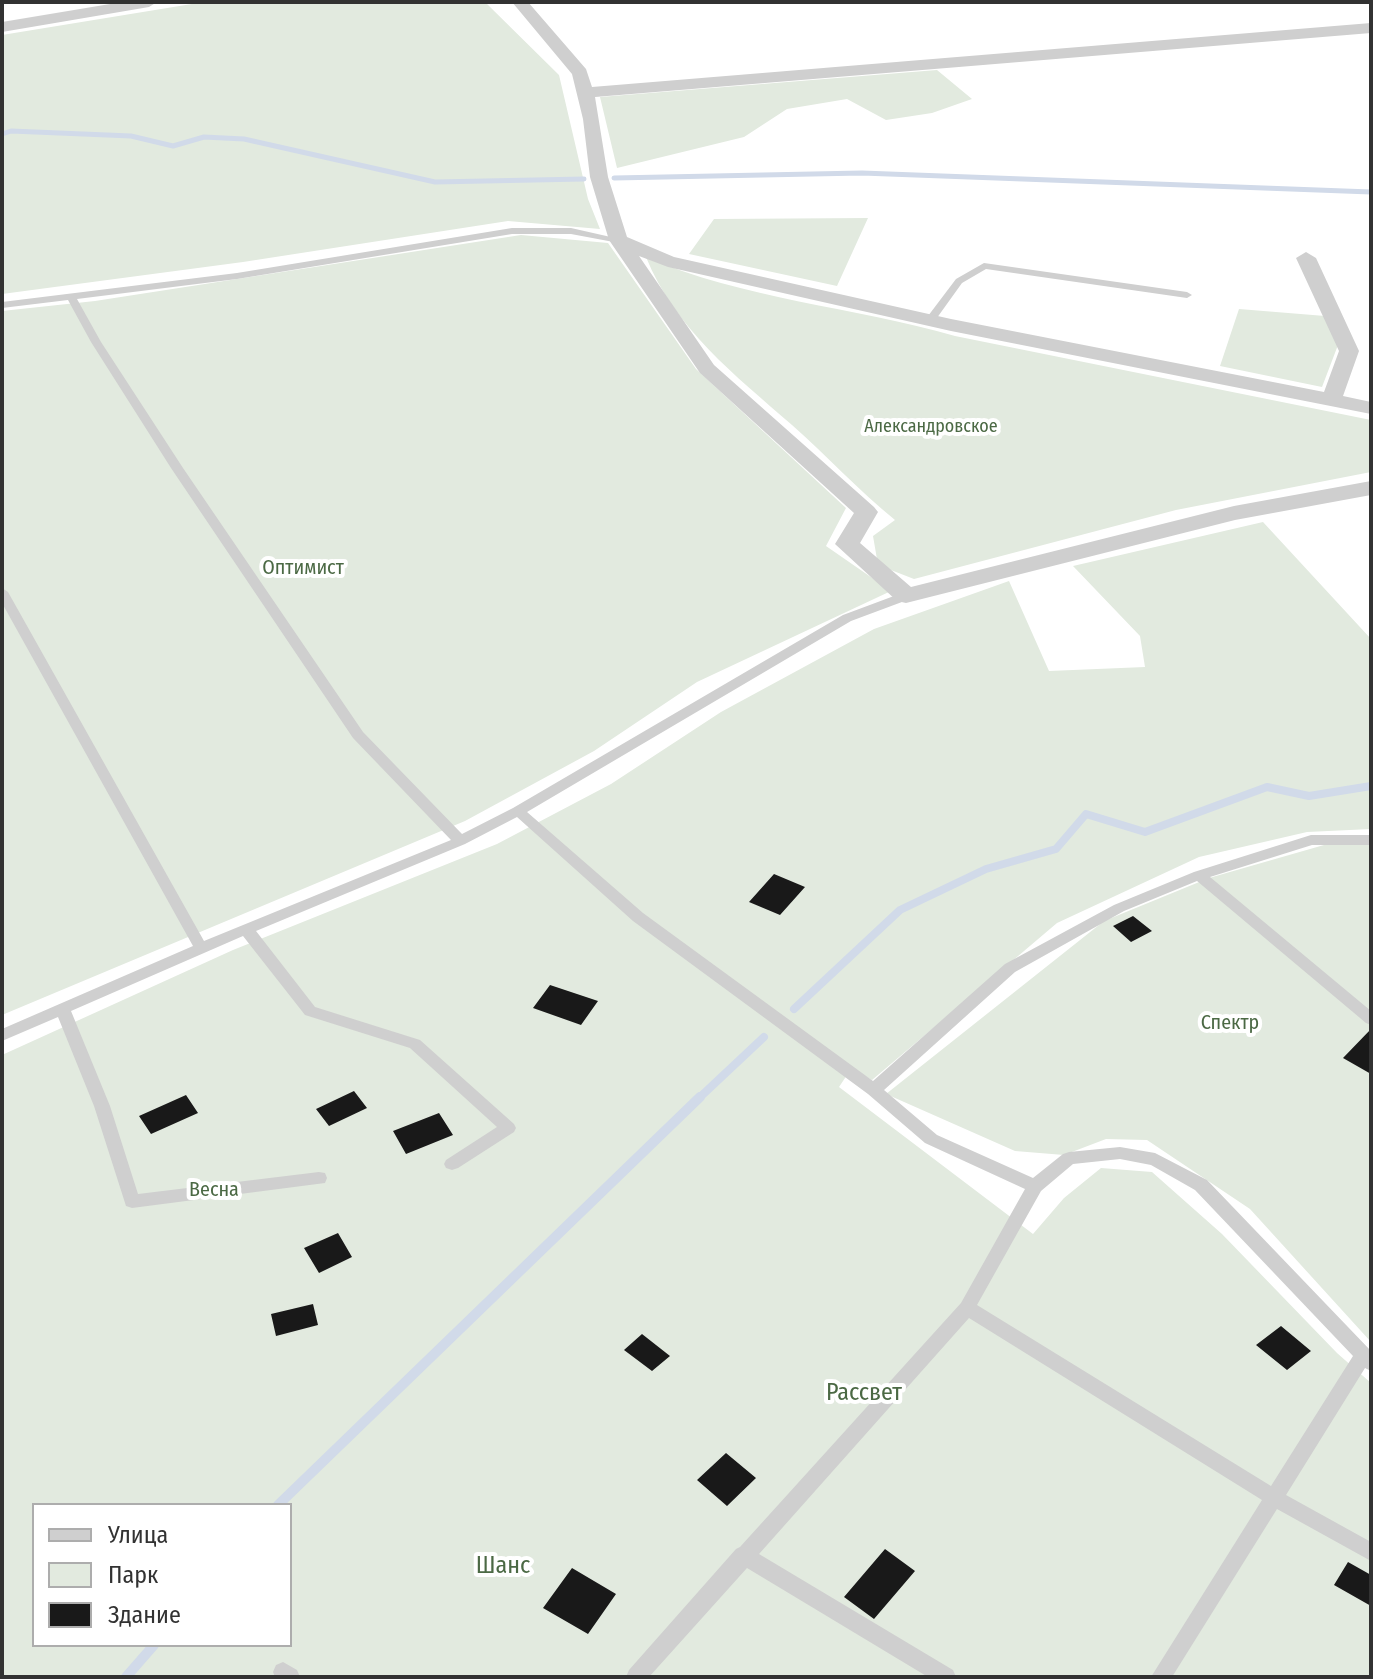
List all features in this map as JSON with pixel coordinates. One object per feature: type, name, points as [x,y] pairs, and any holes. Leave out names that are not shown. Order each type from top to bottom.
[{"type":"street","points":[[2,27],[149,2]]},
{"type":"street","points":[[520,2],[580,73],[592,119],[599,177],[619,240],[707,369],[866,512],[847,544],[906,596],[1234,513],[1371,488]]},
{"type":"street","points":[[585,93],[1371,28]]},
{"type":"street","points":[[619,240],[668,261],[930,320],[1371,408]]},
{"type":"street","points":[[1306,258],[1349,351],[1331,401]]},
{"type":"street","points":[[1349,351],[1371,344]]},
{"type":"lane","points":[[2,305],[237,276],[512,231],[571,231],[619,240]]},
{"type":"lane","points":[[930,320],[959,281],[984,266],[1187,295]]},
{"type":"lane","points":[[71,297],[96,342],[177,468],[358,735],[460,841]]},
{"type":"lane","points":[[2,592],[201,948]]},
{"type":"lane","points":[[2,1035],[201,948],[460,841],[518,811],[847,618],[906,596]]},
{"type":"lane","points":[[518,811],[638,917],[874,1090],[931,1139],[1035,1186]]},
{"type":"lane","points":[[874,1090],[1010,968],[1119,908],[1199,875],[1311,840],[1371,840]]},
{"type":"lane","points":[[1199,875],[1371,1019]]},
{"type":"lane","points":[[246,929],[310,1011],[415,1044],[508,1128],[452,1164]]},
{"type":"lane","points":[[63,1009],[102,1106],[132,1201],[319,1178]]},
{"type":"lane","points":[[636,1677],[967,1308],[1035,1186],[1069,1158],[1120,1153],[1155,1159],[1201,1185],[1367,1359],[1273,1497],[1161,1677]]},
{"type":"lane","points":[[967,1308],[1273,1497],[1371,1552]]},
{"type":"lane","points":[[743,1555],[946,1677]]},
{"type":"green space","points":[[204,2],[485,2],[559,75],[588,199],[600,229],[508,221],[243,262],[2,294],[2,35]]},
{"type":"green space","points":[[937,70],[972,99],[932,113],[886,120],[847,99],[787,109],[744,137],[617,168],[600,97]]},
{"type":"green space","points":[[868,218],[837,286],[689,254],[714,219]]},
{"type":"green space","name":"Оптимист","points":[[521,235],[608,243],[696,369],[846,508],[826,546],[891,591],[697,682],[594,751],[465,821],[2,1015],[2,311],[95,301]]},
{"type":"green space","name":"Александровское","points":[[646,257],[760,293],[955,336],[1371,420],[1371,472],[1176,510],[914,579],[878,565],[873,536],[895,520],[708,349],[673,307]]},
{"type":"green space","points":[[1239,309],[1325,316],[1338,345],[1322,387],[1220,366]]},
{"type":"green space","points":[[1263,522],[1371,639],[1371,829],[1307,832],[1199,857],[1057,923],[872,1080],[851,1069],[839,1087],[1033,1234],[1064,1198],[1101,1168],[1152,1172],[1222,1234],[1337,1353],[1371,1383],[1371,1677],[2,1677],[2,1055],[233,950],[497,844],[611,784],[721,712],[874,629],[1009,581],[1049,671],[1145,667],[1140,636],[1073,566]]},
{"type":"green space","name":"Спектр","points":[[1324,845],[1371,845],[1371,1342],[1250,1209],[1147,1140],[1106,1139],[1064,1155],[1015,1151],[886,1094],[1104,921],[1209,878]]},
{"type":"building","points":[[774,874],[805,887],[780,915],[749,902]]},
{"type":"building","points":[[1133,916],[1152,931],[1131,942],[1113,926]]},
{"type":"building","points":[[550,985],[598,1001],[581,1025],[533,1008]]},
{"type":"building","points":[[1371,1029],[1371,1074],[1343,1058]]},
{"type":"building","points":[[354,1091],[367,1108],[329,1126],[316,1109]]},
{"type":"building","points":[[186,1095],[198,1113],[151,1134],[139,1116]]},
{"type":"building","points":[[439,1113],[453,1135],[406,1154],[393,1131]]},
{"type":"building","points":[[338,1233],[352,1257],[319,1273],[304,1248]]},
{"type":"building","points":[[313,1304],[318,1325],[276,1336],[271,1314]]},
{"type":"building","points":[[1281,1326],[1311,1351],[1287,1370],[1256,1345]]},
{"type":"building","points":[[642,1334],[670,1356],[652,1371],[624,1350]]},
{"type":"building","points":[[726,1453],[756,1478],[727,1506],[697,1480]]},
{"type":"building","points":[[885,1549],[915,1571],[874,1619],[844,1597]]},
{"type":"building","points":[[1348,1562],[1371,1575],[1371,1606],[1334,1585]]},
{"type":"building","points":[[572,1568],[616,1594],[588,1634],[543,1608]]},
{"type":"waterway","points":[[2,134],[11,131],[131,136],[173,146],[204,137],[244,139],[435,182],[584,179]]},
{"type":"waterway","points":[[614,178],[862,173],[1371,192]]},
{"type":"waterway","points":[[794,1009],[900,910],[986,869],[1056,849],[1086,814],[1145,832],[1267,787],[1309,796],[1371,786]]},
{"type":"waterway","points":[[698,1099],[764,1037]]},
{"type":"waterway","points":[[280,1503],[700,1097]]},
{"type":"waterway","points":[[126,1677],[152,1647]]},
{"type":"park label","name":"Весна","points":[[214,1190]]},
{"type":"park label","name":"Рассвет","points":[[864,1393]]},
{"type":"park label","name":"Шанс","points":[[503,1566]]}]
